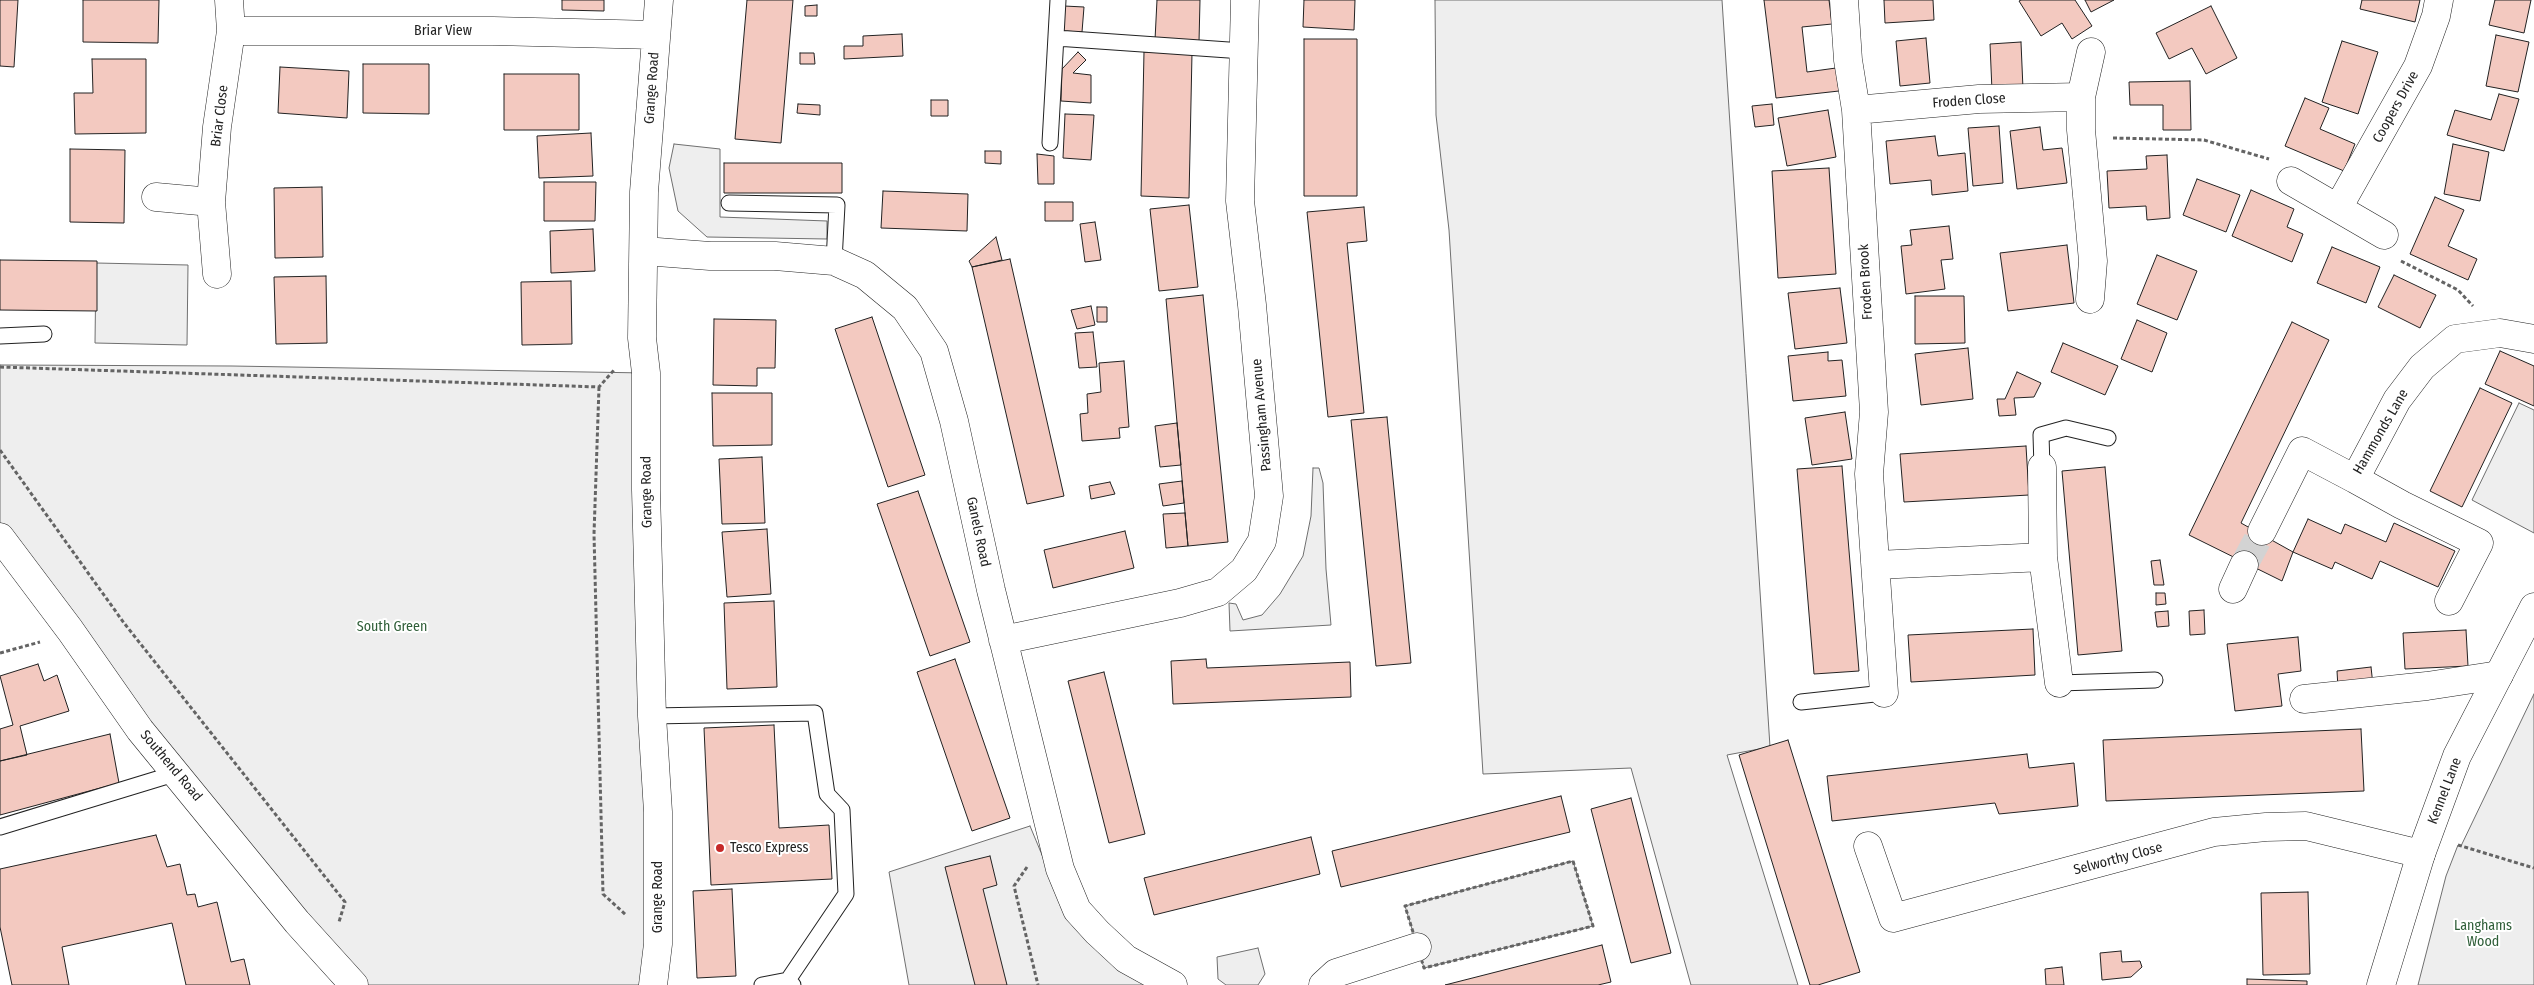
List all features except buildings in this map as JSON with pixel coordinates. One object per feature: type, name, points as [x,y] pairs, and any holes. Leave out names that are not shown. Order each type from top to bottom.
[{"type":"street","name":"Briar Close","points":[[217,274],[211,202],[217,127],[231,31],[229,0]]},
{"type":"street","name":"Grange Road","points":[[653,985],[658,944],[658,812],[652,716],[646,490],[646,373],[642,338],[644,192],[659,0]]},
{"type":"street","name":"Passingham Avenue","points":[[1003,640],[1180,603],[1218,592],[1244,570],[1262,541],[1269,496],[1240,201],[1245,0]]},
{"type":"street","name":"Froden Brook","points":[[1844,0],[1848,60],[1856,110],[1874,412],[1869,474],[1877,565],[1884,693]]},
{"type":"street","name":"Coopers Drive","points":[[2338,208],[2418,66],[2436,16],[2439,0]]},
{"type":"street","name":"Briar View","points":[[231,31],[494,31],[656,35]]},
{"type":"street","points":[[2090,299],[2093,261],[2082,138],[2082,97],[2091,52]]},
{"type":"street","name":"Froden Close","points":[[1856,110],[1979,99],[2082,97]]},
{"type":"street","points":[[2291,182],[2384,235]]},
{"type":"street","points":[[156,197],[211,202]]},
{"type":"street","name":"Ganels Road","points":[[644,252],[710,256],[776,256],[834,261],[865,275],[905,308],[934,351],[954,422],[1003,640],[1060,869],[1077,910],[1126,959],[1173,985]]},
{"type":"street","name":"Hammonds Lane","points":[[2262,531],[2302,451],[2355,479],[2397,400],[2422,367],[2455,339],[2500,333],[2534,339]]},
{"type":"street","points":[[2042,466],[2044,557],[2059,684]]},
{"type":"street","points":[[2355,479],[2479,543],[2449,601]]},
{"type":"street","name":"Southend Road","points":[[0,538],[70,630],[140,730],[297,922],[354,985]]},
{"type":"street","points":[[1877,565],[2044,557]]},
{"type":"street","points":[[2232,589],[2244,565]]},
{"type":"street","name":"Kennel Lane","points":[[2381,985],[2424,845],[2457,756],[2534,607]]},
{"type":"street","points":[[2304,699],[2427,686],[2499,675]]},
{"type":"street","name":"Selworthy Close","points":[[1868,846],[1893,918],[2214,832],[2266,827],[2306,826],[2424,845]]},
{"type":"street","points":[[1322,985],[1336,973],[1417,947]]},
{"type":"lane","points":[[1050,143],[1058,0]]},
{"type":"lane","points":[[1056,38],[1243,51]]},
{"type":"lane","points":[[729,203],[837,204],[834,261]]},
{"type":"lane","points":[[0,336],[44,334]]},
{"type":"lane","points":[[2042,466],[2041,435],[2066,428],[2108,438]]},
{"type":"lane","points":[[2059,684],[2155,680]]},
{"type":"lane","points":[[1801,702],[1884,693]]},
{"type":"lane","points":[[652,716],[815,713],[827,794],[842,810],[846,894],[790,983],[762,985]]},
{"type":"lane","points":[[0,827],[177,773]]},
{"type":"path","points":[[2082,138],[2204,140],[2251,152],[2280,164],[2291,182]]},
{"type":"path","points":[[2384,235],[2389,255],[2458,290],[2500,333]]},
{"type":"path","points":[[642,338],[599,387],[594,534],[603,894],[658,944]]},
{"type":"path","points":[[0,367],[599,387]]},
{"type":"path","points":[[0,450],[124,623],[345,902],[328,956]]},
{"type":"path","points":[[0,653],[48,640],[70,630]]},
{"type":"path","points":[[1038,985],[1014,886],[1050,832]]},
{"type":"path","points":[[2424,845],[2534,868]]},
{"type":"path","points":[[1573,860],[1593,926],[1424,968],[1417,947],[1406,906],[1573,860]]},
{"type":"green space","points":[[1435,0],[1722,0],[1770,747],[1727,755],[1798,985],[1691,985],[1631,768],[1483,774],[1449,230],[1436,115]]},
{"type":"green space","points":[[674,144],[720,149],[720,217],[827,221],[827,239],[707,237],[678,211],[669,168]]},
{"type":"green space","points":[[96,263],[188,265],[187,345],[95,343]]},
{"type":"green space","name":"South Green","points":[[0,365],[232,366],[646,373],[653,985],[354,985],[0,534]]},
{"type":"green space","points":[[2519,403],[2534,410],[2534,533],[2472,500]]},
{"type":"green space","points":[[1313,468],[1319,468],[1323,483],[1326,569],[1331,625],[1230,631],[1229,603],[1236,604],[1243,620],[1262,615],[1280,594],[1303,556],[1311,516]]},
{"type":"green space","name":"Langhams Wood","points":[[2534,694],[2534,985],[2418,985],[2446,876],[2458,845],[2461,846]]},
{"type":"green space","points":[[1030,826],[1069,920],[1148,985],[909,985],[889,872]]},
{"type":"green space","points":[[1573,861],[1593,926],[1424,968],[1405,906]]},
{"type":"green space","points":[[1258,948],[1265,974],[1258,985],[1226,985],[1218,979],[1217,957]]},
{"type":"tunnel","points":[[2244,565],[2262,531]]},
{"type":"place","name":"Tesco Express","points":[[720,848]]}]
